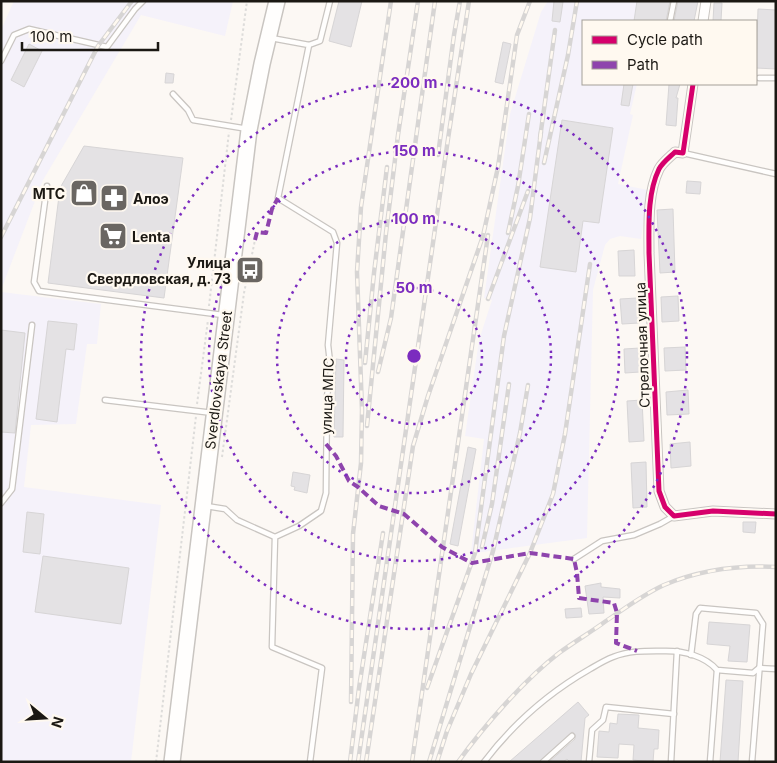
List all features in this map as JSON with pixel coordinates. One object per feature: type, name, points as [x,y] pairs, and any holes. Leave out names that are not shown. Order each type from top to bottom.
[{"type":"highway","name":"Sverdlovskaya Street","points":[[172,762],[249,130],[277,1]]},
{"type":"street","points":[[703,20],[706,1]]},
{"type":"street","points":[[683,153],[693,85]]},
{"type":"street","name":"Стрелочная улица","points":[[674,516],[665,507],[659,491],[649,214],[653,190],[660,168],[675,152],[683,153]]},
{"type":"street","points":[[674,516],[713,511],[776,514]]},
{"type":"lane","points":[[1,61],[14,35],[29,29],[107,47],[143,1]]},
{"type":"lane","points":[[268,37],[309,45],[320,41],[330,1]]},
{"type":"lane","points":[[670,20],[674,1]]},
{"type":"lane","name":"улица МПС","points":[[275,537],[299,526],[320,511],[326,493],[327,396],[331,371],[328,345],[337,243],[334,232],[278,198],[309,45]]},
{"type":"lane","points":[[759,78],[776,78]]},
{"type":"lane","points":[[173,94],[188,110],[194,120],[230,125],[249,130]]},
{"type":"lane","points":[[683,153],[776,174]]},
{"type":"lane","points":[[47,186],[34,282],[39,291],[227,316]]},
{"type":"lane","points":[[1,504],[12,488],[32,325]]},
{"type":"lane","points":[[106,400],[214,413]]},
{"type":"lane","points":[[202,506],[226,510],[237,520],[275,537],[272,647],[322,668],[310,762]]},
{"type":"lane","points":[[574,559],[602,541],[634,535],[674,516]]},
{"type":"lane","points":[[692,655],[696,614],[700,608],[756,613],[762,624],[752,762]]},
{"type":"lane","points":[[484,762],[498,744],[542,700],[572,679],[612,657],[638,651],[677,651],[710,662],[717,670],[753,673],[759,668],[776,669]]},
{"type":"lane","points":[[671,762],[677,651]]},
{"type":"lane","points":[[710,762],[717,670]]},
{"type":"lane","points":[[589,762],[592,730],[603,720],[606,707],[674,714]]},
{"type":"lane","points":[[543,762],[572,736]]},
{"type":"path","points":[[210,306],[230,125],[247,1]]},
{"type":"path","points":[[211,290],[218,290]]},
{"type":"path","points":[[156,762],[208,320]]},
{"type":"shaded area","points":[[14,1],[233,1],[225,36],[141,15],[43,180],[1,290],[1,30]]},
{"type":"shaded area","points":[[548,1],[656,1],[653,20],[582,20],[582,85],[637,85],[630,114],[633,115],[618,184],[648,190],[641,239],[620,236],[610,239],[605,245],[593,290],[587,538],[471,553],[484,439],[465,436],[479,340],[492,300],[484,298],[510,114],[541,12]]},
{"type":"shaded area","points":[[1,292],[101,304],[97,344],[87,344],[76,424],[31,425],[24,487],[161,505],[131,762],[1,762]]},
{"type":"building","points":[[339,1],[362,1],[351,47],[329,41]]},
{"type":"building","points":[[554,1],[563,2],[560,22],[552,21]]},
{"type":"building","points":[[637,1],[670,1],[666,20],[634,20]]},
{"type":"building","points":[[678,1],[698,1],[694,20],[674,20]]},
{"type":"building","points":[[714,3],[722,3],[721,20],[713,20]]},
{"type":"building","points":[[758,9],[776,10],[776,69],[757,68]]},
{"type":"building","points":[[503,42],[511,44],[503,84],[495,82]]},
{"type":"building","points":[[29,44],[42,51],[24,87],[11,80]]},
{"type":"building","points":[[166,73],[174,74],[173,83],[165,83]]},
{"type":"building","points":[[624,85],[633,85],[629,106],[621,105]]},
{"type":"building","points":[[669,85],[680,85],[676,98],[678,98],[676,126],[666,125]]},
{"type":"building","points":[[562,120],[613,128],[599,223],[583,221],[576,272],[540,267]]},
{"type":"building","name":"Lenta","points":[[84,146],[183,158],[164,298],[48,283],[60,188]]},
{"type":"building","points":[[687,181],[701,182],[700,194],[686,193]]},
{"type":"building","points":[[673,209],[675,272],[660,273],[657,210]]},
{"type":"building","points":[[634,250],[635,276],[619,276],[618,251]]},
{"type":"building","points":[[678,296],[679,321],[662,322],[661,297]]},
{"type":"building","points":[[637,298],[639,323],[622,324],[620,299]]},
{"type":"building","points":[[48,321],[77,324],[74,350],[66,349],[57,422],[36,419]]},
{"type":"building","points":[[1,330],[25,333],[15,433],[1,432]]},
{"type":"building","points":[[685,347],[686,370],[665,371],[664,348]]},
{"type":"building","points":[[640,348],[640,372],[625,373],[624,349]]},
{"type":"building","points":[[336,359],[344,360],[343,437],[334,437]]},
{"type":"building","points":[[688,390],[689,414],[667,415],[666,392]]},
{"type":"building","points":[[642,400],[644,441],[629,442],[627,401]]},
{"type":"building","points":[[690,442],[691,466],[671,468],[670,444]]},
{"type":"building","points":[[468,447],[476,449],[458,546],[450,544]]},
{"type":"building","points":[[646,462],[647,507],[633,508],[631,463]]},
{"type":"building","points":[[293,472],[310,475],[307,493],[294,490],[295,487],[291,486]]},
{"type":"building","points":[[27,512],[44,514],[40,554],[23,552]]},
{"type":"building","points":[[743,522],[756,522],[755,533],[743,532]]},
{"type":"building","points":[[43,556],[129,568],[121,624],[35,612]]},
{"type":"building","points":[[601,583],[601,587],[620,589],[620,598],[603,597],[604,613],[589,614],[585,586]]},
{"type":"building","points":[[581,608],[582,617],[566,618],[565,609]]},
{"type":"building","points":[[709,622],[750,625],[747,662],[728,661],[730,646],[707,644]]},
{"type":"building","points":[[726,680],[743,681],[738,762],[720,762]]},
{"type":"building","points":[[578,702],[589,715],[585,718],[581,762],[570,762],[567,759],[563,762],[549,762],[575,739],[575,734],[572,732],[539,762],[509,762]]},
{"type":"building","points":[[618,714],[639,715],[638,728],[659,730],[658,749],[654,749],[653,762],[633,760],[634,745],[619,744],[618,758],[597,757],[599,731],[609,732],[610,723],[617,724]]},
{"type":"railway","points":[[1,237],[98,46],[132,1]]},
{"type":"railway","points":[[351,702],[353,534],[361,463],[362,410],[357,272],[361,207],[391,1]]},
{"type":"railway","points":[[367,426],[386,233],[398,135],[418,1]]},
{"type":"railway","points":[[378,372],[391,318],[435,1]]},
{"type":"railway","points":[[438,155],[460,1]]},
{"type":"railway","points":[[358,762],[469,1]]},
{"type":"railway","points":[[366,762],[413,446],[428,396],[483,236],[498,167],[517,35],[530,1]]},
{"type":"railway","points":[[544,163],[568,55],[577,1]]},
{"type":"railway","points":[[540,138],[555,30]]},
{"type":"railway","points":[[508,233],[518,186],[529,114]]},
{"type":"railway","points":[[427,688],[475,553],[504,336],[530,218],[541,132]]},
{"type":"railway","points":[[365,363],[387,167]]},
{"type":"railway","points":[[488,299],[528,191]]},
{"type":"railway","points":[[412,762],[488,235]]},
{"type":"railway","points":[[437,762],[447,731],[471,674],[530,553],[553,494],[565,434],[590,264]]},
{"type":"railway","points":[[482,547],[492,504],[509,384]]},
{"type":"railway","points":[[429,762],[493,551],[520,433],[528,385]]},
{"type":"railway","points":[[350,762],[359,688],[383,533]]},
{"type":"railway","points":[[458,762],[505,704],[532,676],[565,649],[642,597],[664,585],[705,572],[733,568],[776,567]]},
{"type":"marked path","points":[[255,240],[257,232],[266,233],[272,209],[278,198]]},
{"type":"marked path","points":[[326,444],[336,456],[349,481],[379,506],[404,514],[442,547],[472,563],[530,553],[574,559],[579,598],[614,603],[617,613],[616,643],[637,651]]},
{"type":"cycle path","points":[[693,85],[683,153],[675,152],[659,169],[652,189],[650,210],[649,253],[659,491],[665,507],[674,516],[713,511],[776,514]]},
{"type":"place","name":"МТС","points":[[84,193]]},
{"type":"place","name":"Алоэ","points":[[114,198]]},
{"type":"place","name":"Lenta","points":[[113,236]]},
{"type":"place","name":"Улица Свердловская, д. 73","points":[[250,270]]}]
